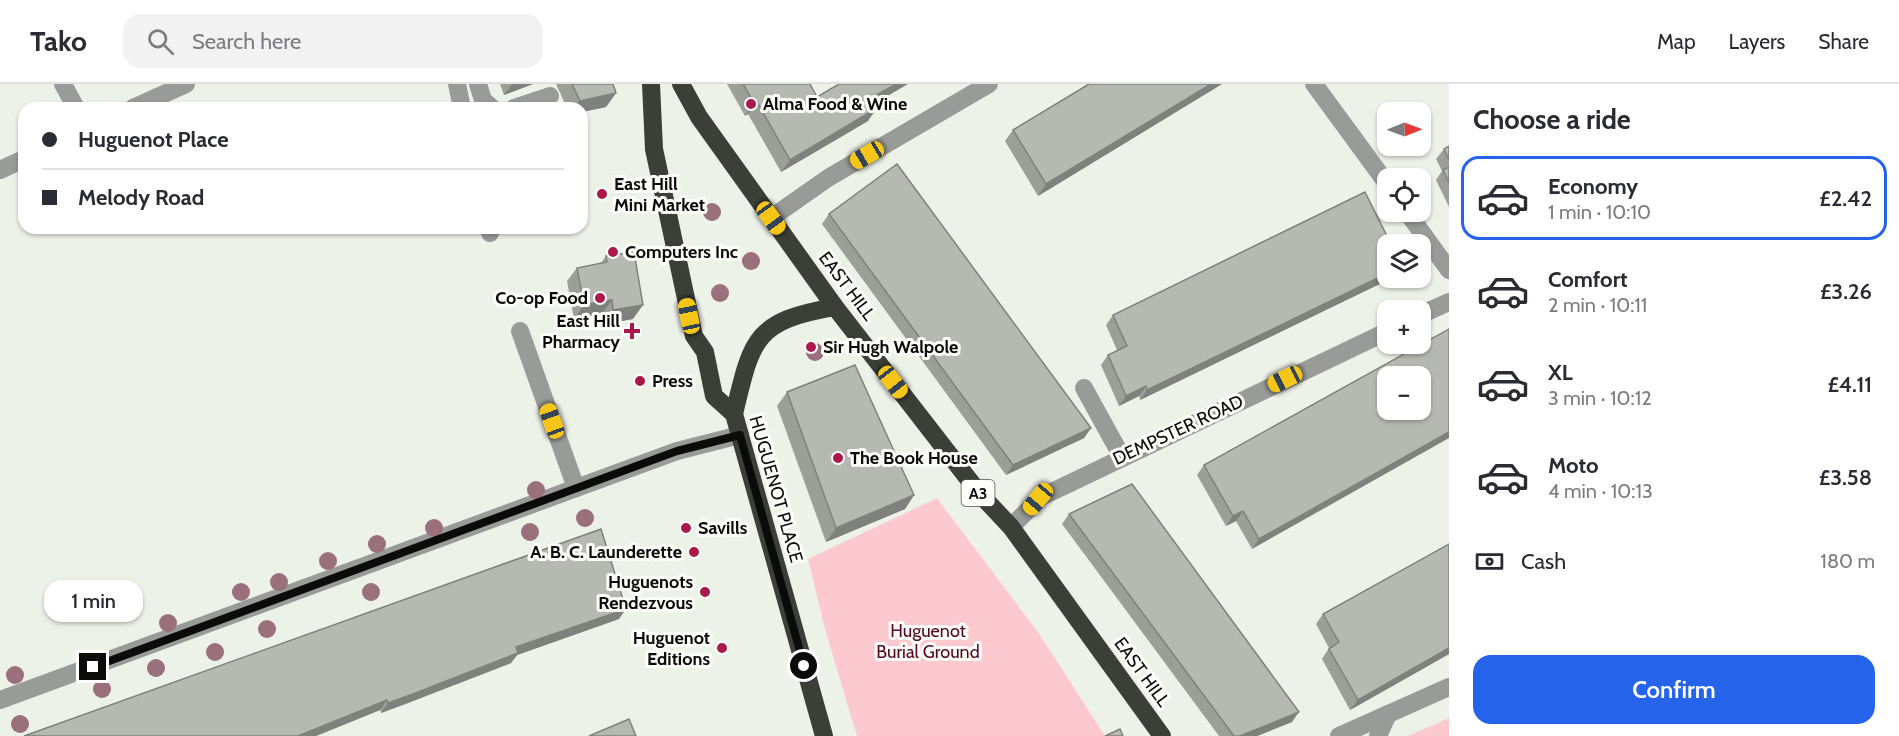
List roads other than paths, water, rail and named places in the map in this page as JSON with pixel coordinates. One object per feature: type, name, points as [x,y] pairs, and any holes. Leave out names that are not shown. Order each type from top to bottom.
[{"type":"highway","name":"HUGUENOT PLACE","points":[[651,84],[654,149],[694,336],[705,352],[714,396],[734,414],[824,736]]},
{"type":"highway","name":"EAST HILL","points":[[681,84],[699,117],[835,307],[980,495],[1011,527],[1162,736]]},
{"type":"highway","points":[[734,414],[744,372],[759,339],[772,325],[804,312],[835,307]]},
{"type":"street","points":[[63,84],[73,102]]},
{"type":"street","points":[[146,102],[186,84]]},
{"type":"street","points":[[457,84],[461,102]]},
{"type":"street","points":[[478,84],[485,102]]},
{"type":"street","points":[[771,218],[828,178],[989,84]]},
{"type":"street","points":[[1314,84],[1377,170]]},
{"type":"street","points":[[532,102],[550,96]]},
{"type":"street","points":[[0,170],[18,162]]},
{"type":"street","points":[[1414,222],[1449,270]]},
{"type":"street","points":[[1431,310],[1449,302]]},
{"type":"street","points":[[520,331],[576,488]]},
{"type":"street","name":"DEMPSTER ROAD","points":[[1011,527],[1038,499],[1377,336]]},
{"type":"street","points":[[1084,388],[1122,457]]},
{"type":"street","points":[[0,700],[677,451],[740,435]]},
{"type":"street","points":[[1338,736],[1449,687]]},
{"type":"street","points":[[1378,736],[1388,714]]},
{"type":"place","name":"Alma Food & Wine","points":[[751,104]]},
{"type":"place","name":"East Hill Mini Market","points":[[602,194]]},
{"type":"place","name":"Computers Inc","points":[[613,252]]},
{"type":"place","name":"Co-op Food","points":[[600,298]]},
{"type":"place","name":"East Hill Pharmacy","points":[[632,331]]},
{"type":"place","name":"Sir Hugh Walpole","points":[[811,347]]},
{"type":"place","name":"Press","points":[[640,381]]},
{"type":"place","name":"The Book House","points":[[838,458]]},
{"type":"place","name":"Savills","points":[[686,528]]},
{"type":"place","name":"A. B. C. Launderette","points":[[694,552]]},
{"type":"place","name":"Huguenots Rendezvous","points":[[705,592]]},
{"type":"place","name":"Huguenot Editions","points":[[722,648]]},
{"type":"park label","name":"Huguenot Burial Ground","points":[[928,641]]}]
